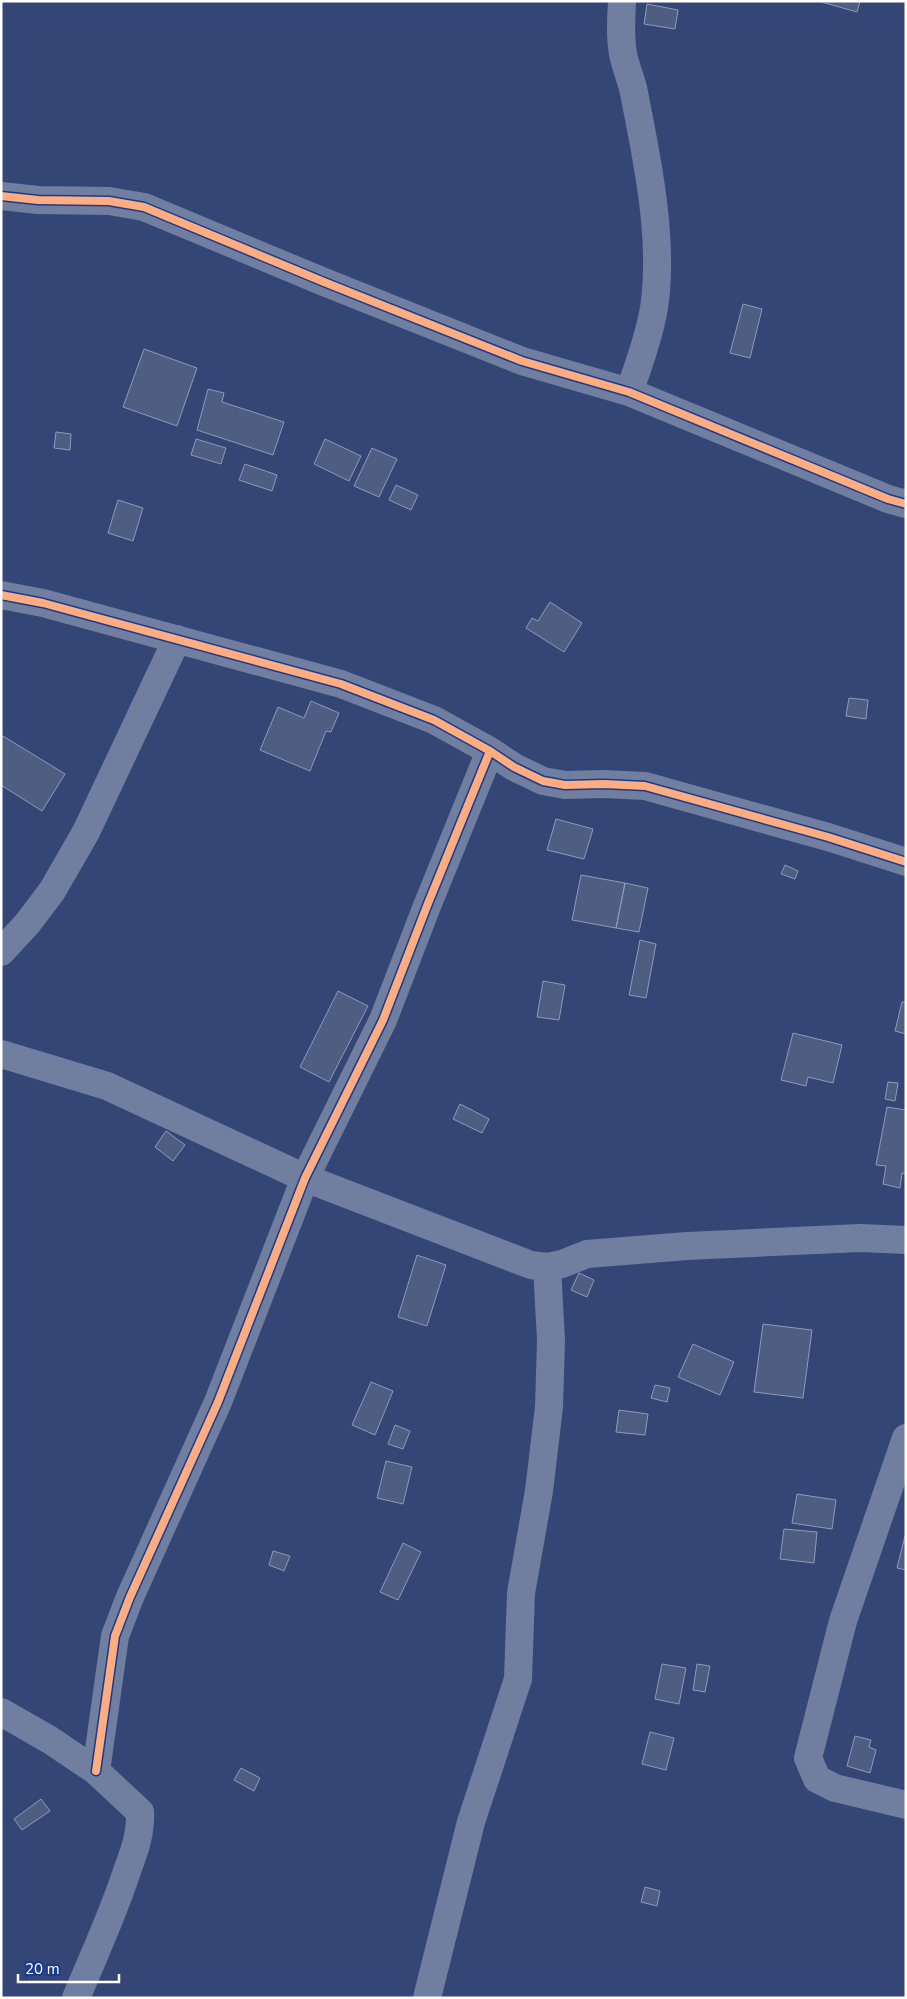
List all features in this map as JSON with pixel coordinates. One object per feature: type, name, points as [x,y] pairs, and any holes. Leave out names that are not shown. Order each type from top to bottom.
[{"type":"street","points":[[622,1],[621,30],[623,53],[637,105],[657,252],[654,308],[643,353],[629,392]]},
{"type":"street","points":[[1,196],[38,200],[109,201],[144,207],[324,282],[522,361],[629,392],[888,499],[906,504]]},
{"type":"street","points":[[1,595],[43,603],[341,684],[434,720],[490,751],[514,767],[543,781],[565,785],[645,786],[828,837],[906,862]]},
{"type":"street","points":[[1,952],[27,924],[52,891],[86,832],[178,639]]},
{"type":"street","points":[[96,1771],[115,1636],[130,1597],[218,1402],[305,1178],[383,1020],[490,751]]},
{"type":"street","points":[[1,1054],[107,1086],[305,1178],[531,1266],[547,1267],[562,1264],[587,1254],[687,1246],[860,1238],[906,1240]]},
{"type":"street","points":[[427,1998],[471,1822],[518,1679],[521,1594],[540,1491],[549,1408],[551,1340],[547,1267]]},
{"type":"street","points":[[906,1438],[843,1621],[808,1758],[817,1779],[835,1788],[906,1805]]},
{"type":"street","points":[[1,1712],[50,1740],[96,1771],[140,1812],[141,1825],[121,1891],[76,1998]]},
{"type":"building","points":[[818,1],[860,1],[857,12]]},
{"type":"building","points":[[647,4],[678,10],[675,29],[644,24]]},
{"type":"building","points":[[743,304],[762,309],[750,358],[730,353]]},
{"type":"building","points":[[144,349],[197,368],[177,426],[123,407]]},
{"type":"building","points":[[208,389],[224,393],[222,402],[284,422],[273,455],[197,430]]},
{"type":"building","points":[[56,432],[71,434],[70,450],[54,448]]},
{"type":"building","points":[[196,439],[226,448],[221,464],[191,455]]},
{"type":"building","points":[[325,439],[361,456],[349,481],[314,464]]},
{"type":"building","points":[[372,448],[397,459],[379,497],[354,486]]},
{"type":"building","points":[[245,464],[277,475],[272,491],[239,480]]},
{"type":"building","points":[[396,485],[418,495],[411,510],[389,500]]},
{"type":"building","points":[[118,500],[143,508],[133,541],[108,533]]},
{"type":"building","points":[[550,602],[582,623],[564,652],[526,628],[532,618],[538,621]]},
{"type":"building","points":[[849,698],[868,700],[866,719],[846,716]]},
{"type":"building","points":[[311,701],[339,713],[331,732],[326,731],[310,771],[260,750],[278,707],[304,718]]},
{"type":"building","points":[[3,736],[65,774],[42,811],[1,785],[1,739]]},
{"type":"building","points":[[556,819],[593,829],[584,859],[547,850]]},
{"type":"building","points":[[785,865],[798,871],[795,879],[781,874]]},
{"type":"building","points":[[581,875],[625,883],[616,928],[572,920]]},
{"type":"building","points":[[625,883],[648,888],[639,932],[616,928]]},
{"type":"building","points":[[640,940],[656,944],[646,998],[629,995]]},
{"type":"building","points":[[543,981],[565,985],[559,1020],[537,1017]]},
{"type":"building","points":[[338,991],[368,1006],[329,1082],[300,1067]]},
{"type":"building","points":[[902,1002],[906,1002],[906,1034],[895,1031]]},
{"type":"building","points":[[793,1033],[842,1045],[833,1083],[808,1077],[806,1086],[781,1080]]},
{"type":"building","points":[[888,1082],[898,1083],[895,1101],[885,1099]]},
{"type":"building","points":[[460,1104],[489,1119],[482,1133],[453,1119]]},
{"type":"building","points":[[887,1107],[906,1110],[906,1174],[902,1173],[900,1188],[883,1184],[886,1166],[876,1165]]},
{"type":"building","points":[[166,1131],[185,1145],[173,1161],[155,1147]]},
{"type":"building","points":[[417,1255],[446,1265],[427,1326],[398,1317]]},
{"type":"building","points":[[579,1273],[594,1280],[587,1297],[571,1290]]},
{"type":"building","points":[[763,1324],[812,1330],[803,1398],[754,1392]]},
{"type":"building","points":[[693,1344],[734,1362],[720,1395],[678,1377]]},
{"type":"building","points":[[371,1382],[393,1391],[375,1435],[352,1425]]},
{"type":"building","points":[[655,1385],[670,1388],[667,1402],[651,1398]]},
{"type":"building","points":[[619,1410],[648,1414],[645,1435],[616,1432]]},
{"type":"building","points":[[395,1425],[410,1431],[403,1449],[388,1444]]},
{"type":"building","points":[[386,1461],[412,1467],[403,1504],[377,1498]]},
{"type":"building","points":[[797,1494],[836,1500],[832,1529],[792,1523]]},
{"type":"building","points":[[784,1529],[817,1532],[814,1563],[780,1559]]},
{"type":"building","points":[[906,1536],[906,1570],[897,1568]]},
{"type":"building","points":[[403,1543],[421,1552],[398,1600],[380,1592]]},
{"type":"building","points":[[273,1551],[290,1556],[284,1571],[269,1565]]},
{"type":"building","points":[[662,1664],[686,1668],[679,1704],[655,1699]]},
{"type":"building","points":[[697,1664],[710,1666],[705,1692],[693,1690]]},
{"type":"building","points":[[650,1732],[674,1738],[666,1770],[642,1764]]},
{"type":"building","points":[[855,1736],[871,1740],[869,1747],[876,1750],[870,1773],[847,1766]]},
{"type":"building","points":[[241,1768],[260,1778],[254,1791],[234,1780]]},
{"type":"building","points":[[41,1799],[50,1811],[22,1830],[14,1819]]},
{"type":"building","points":[[645,1887],[660,1891],[657,1906],[641,1902]]},
{"type":"cycle path","points":[[1,196],[38,200],[109,201],[144,207],[324,282],[522,361],[629,392],[888,499],[906,504]]},
{"type":"cycle path","points":[[1,595],[43,603],[341,684],[434,720],[490,751],[514,767],[543,781],[565,785],[645,786],[828,837],[906,862]]},
{"type":"cycle path","points":[[96,1771],[115,1636],[130,1597],[218,1402],[305,1178],[383,1020],[490,751]]}]
